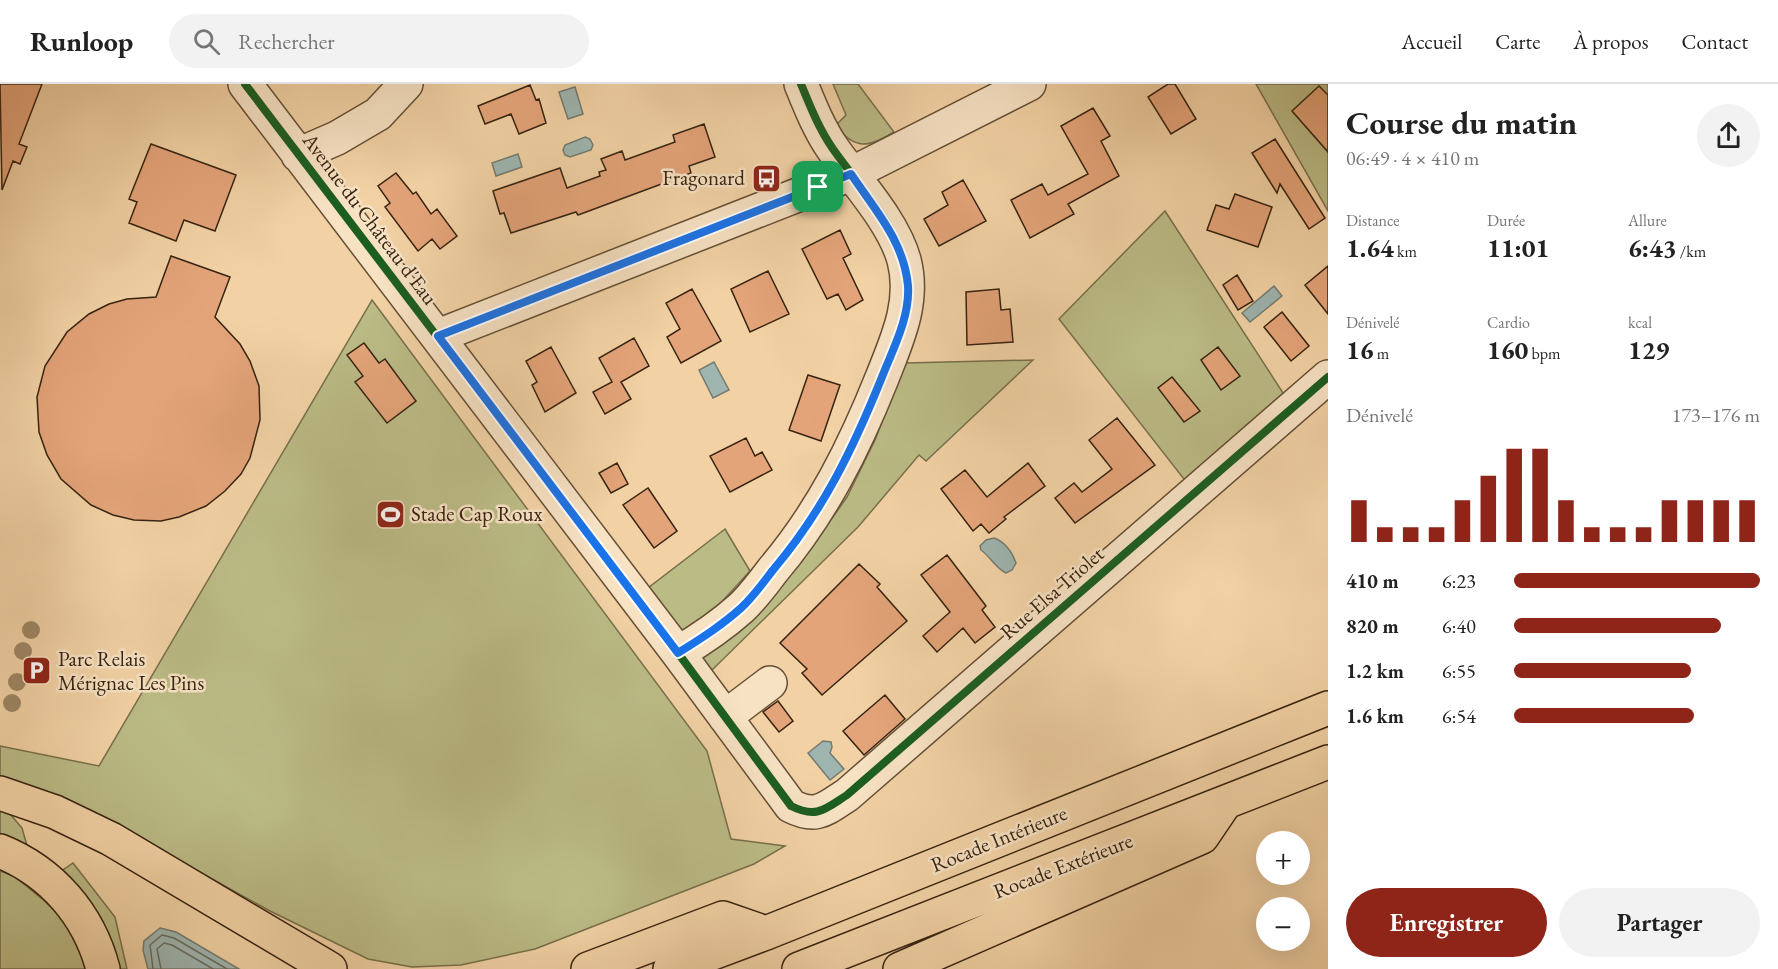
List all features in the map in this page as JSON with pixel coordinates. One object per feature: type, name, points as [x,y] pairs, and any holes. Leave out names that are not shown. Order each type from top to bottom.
[{"type":"highway","name":"Rocade Intérieure","points":[[670,969],[766,933],[1328,708]]},
{"type":"highway","name":"Rocade Extérieure","points":[[799,969],[1328,762]]},
{"type":"highway","points":[[0,793],[55,812],[111,839],[330,969]]},
{"type":"highway","points":[[900,969],[1202,837],[1224,804]]},
{"type":"highway","points":[[0,851],[19,858],[50,880],[77,911],[97,944],[104,969]]},
{"type":"highway","points":[[588,969],[723,918],[766,933]]},
{"type":"street","name":"Avenue du Château d'Eau","points":[[245,84],[678,653],[791,806]]},
{"type":"street","points":[[298,155],[338,138],[378,114],[406,84]]},
{"type":"street","points":[[678,653],[716,630],[742,607],[798,541],[817,513],[864,423],[906,309],[908,288],[904,260],[894,236],[825,136],[801,84]]},
{"type":"street","points":[[438,336],[851,174],[1029,84]]},
{"type":"street","name":"Rue Elsa Triolet","points":[[791,806],[807,814],[824,810],[847,795],[1328,377]]},
{"type":"street","points":[[725,717],[770,683]]},
{"type":"green space","points":[[833,84],[858,84],[894,132],[877,141],[863,144],[856,143],[842,134],[835,126],[846,115]]},
{"type":"green space","points":[[1256,84],[1328,84],[1328,211]]},
{"type":"green space","points":[[1165,211],[1285,396],[1187,483],[1059,319]]},
{"type":"green space","name":"Stade Cap Roux","points":[[372,300],[707,751],[731,839],[785,846],[754,864],[535,949],[461,965],[412,967],[368,959],[270,911],[131,834],[0,780],[0,746],[99,766]]},
{"type":"green space","points":[[1033,360],[926,461],[919,455],[858,527],[712,670],[699,658],[760,608],[809,551],[847,497],[875,440],[905,363]]},
{"type":"green space","points":[[725,529],[750,571],[717,607],[681,634],[648,588]]},
{"type":"green space","points":[[0,802],[22,828],[28,849],[0,837]]},
{"type":"green space","points":[[73,863],[115,917],[127,969],[117,969],[60,872]]},
{"type":"green space","points":[[0,871],[14,876],[64,917],[87,969],[0,969]]},
{"type":"water","points":[[575,87],[583,114],[568,119],[559,92]]},
{"type":"water","points":[[585,137],[590,139],[593,145],[591,150],[570,157],[565,155],[563,150],[565,145]]},
{"type":"water","points":[[518,154],[522,167],[496,176],[492,163]]},
{"type":"water","points":[[1274,286],[1282,296],[1250,322],[1242,313]]},
{"type":"water","points":[[714,362],[729,390],[713,398],[699,370]]},
{"type":"water","points":[[994,538],[1008,548],[1016,563],[1012,570],[1006,573],[981,550],[980,546],[986,540]]},
{"type":"water","points":[[823,741],[831,742],[830,753],[844,769],[830,780],[808,753]]},
{"type":"water","points":[[160,928],[176,932],[239,969],[148,969],[143,950],[144,941]]},
{"type":"building","points":[[0,84],[42,84],[19,144],[27,147],[20,164],[13,161],[2,190]]},
{"type":"building","points":[[1168,84],[1175,84],[1196,119],[1171,134],[1148,97]]},
{"type":"building","points":[[530,85],[536,100],[539,99],[546,123],[519,134],[511,114],[485,124],[478,106]]},
{"type":"building","points":[[1319,86],[1328,95],[1328,152],[1292,111]]},
{"type":"building","points":[[1093,108],[1110,136],[1101,141],[1119,176],[1068,204],[1074,214],[1030,238],[1011,200],[1042,184],[1048,195],[1088,174],[1061,126]]},
{"type":"building","points":[[704,124],[715,157],[689,166],[691,173],[578,215],[576,212],[511,233],[504,213],[500,214],[493,191],[560,168],[567,188],[600,176],[599,172],[606,170],[601,159],[622,151],[625,160],[675,142],[673,135]]},
{"type":"building","points":[[1275,139],[1325,218],[1309,229],[1280,184],[1277,193],[1252,153]]},
{"type":"building","points":[[151,144],[236,175],[215,231],[184,220],[176,241],[129,223],[137,202],[129,199]]},
{"type":"building","points":[[396,173],[413,194],[416,192],[431,214],[437,209],[457,236],[440,249],[432,239],[418,251],[385,207],[390,203],[378,186]]},
{"type":"building","points":[[963,180],[986,221],[939,246],[924,219],[948,205],[942,192]]},
{"type":"building","points":[[1235,194],[1272,207],[1258,247],[1207,230],[1216,205],[1229,209]]},
{"type":"building","points":[[840,230],[851,254],[843,258],[863,300],[846,310],[838,294],[827,299],[802,249]]},
{"type":"building","points":[[171,256],[230,277],[215,317],[240,344],[250,361],[259,386],[260,420],[250,458],[241,474],[225,491],[206,506],[179,517],[161,521],[134,520],[113,515],[91,505],[61,479],[47,455],[39,432],[37,397],[45,366],[67,332],[89,314],[109,304],[127,299],[156,297]]},
{"type":"building","points":[[1328,266],[1328,314],[1305,285]]},
{"type":"building","points":[[768,271],[789,314],[750,332],[731,289]]},
{"type":"building","points":[[1237,275],[1253,301],[1238,310],[1223,285]]},
{"type":"building","points":[[692,289],[721,341],[681,363],[667,337],[680,329],[666,303]]},
{"type":"building","points":[[999,289],[1001,310],[1010,309],[1013,342],[967,345],[966,292]]},
{"type":"building","points":[[1282,312],[1309,346],[1291,361],[1264,327]]},
{"type":"building","points":[[634,338],[649,366],[621,382],[631,399],[605,414],[593,392],[612,382],[599,358]]},
{"type":"building","points":[[364,343],[379,363],[385,359],[416,401],[387,423],[355,382],[363,376],[347,355]]},
{"type":"building","points":[[551,347],[576,393],[545,412],[532,385],[537,382],[526,361]]},
{"type":"building","points":[[1218,347],[1240,376],[1221,390],[1201,360]]},
{"type":"building","points":[[808,375],[840,385],[821,441],[789,430]]},
{"type":"building","points":[[1172,377],[1200,411],[1184,422],[1158,388]]},
{"type":"building","points":[[1117,418],[1155,465],[1075,523],[1055,498],[1074,483],[1082,492],[1112,469],[1089,440]]},
{"type":"building","points":[[746,438],[755,456],[762,452],[772,470],[730,492],[710,456]]},
{"type":"building","points":[[617,463],[628,484],[611,493],[599,473]]},
{"type":"building","points":[[1028,463],[1045,486],[1004,517],[1006,519],[989,533],[981,524],[973,531],[941,489],[965,470],[987,497]]},
{"type":"building","points":[[648,488],[677,531],[654,548],[623,505]]},
{"type":"building","points":[[947,555],[986,606],[982,610],[995,627],[975,643],[963,628],[937,652],[923,636],[950,612],[921,575]]},
{"type":"building","points":[[859,564],[880,584],[877,587],[907,621],[822,695],[802,673],[807,669],[780,643]]},
{"type":"building","points":[[885,695],[905,719],[864,755],[843,731]]},
{"type":"building","points":[[778,701],[793,721],[779,732],[763,712]]},
{"type":"cycle path","points":[[245,84],[678,653],[791,806],[800,810],[820,811],[847,795],[1328,377]]},
{"type":"cycle path","points":[[678,653],[718,627],[745,604],[807,525],[822,502],[860,429],[888,364],[903,320],[907,276],[899,245],[883,216],[828,141],[801,84]]},
{"type":"place","name":"Fragonard","points":[[766,178]]},
{"type":"place","name":"Stade Cap Roux","points":[[390,514]]},
{"type":"place","name":"Parc Relais Mérignac Les Pins","points":[[37,671]]},
{"type":"route","points":[[851,174],[894,236],[904,260],[908,288],[906,309],[864,423],[817,513],[798,541],[742,607],[716,630],[678,653],[438,336],[818,187],[851,174]]}]
